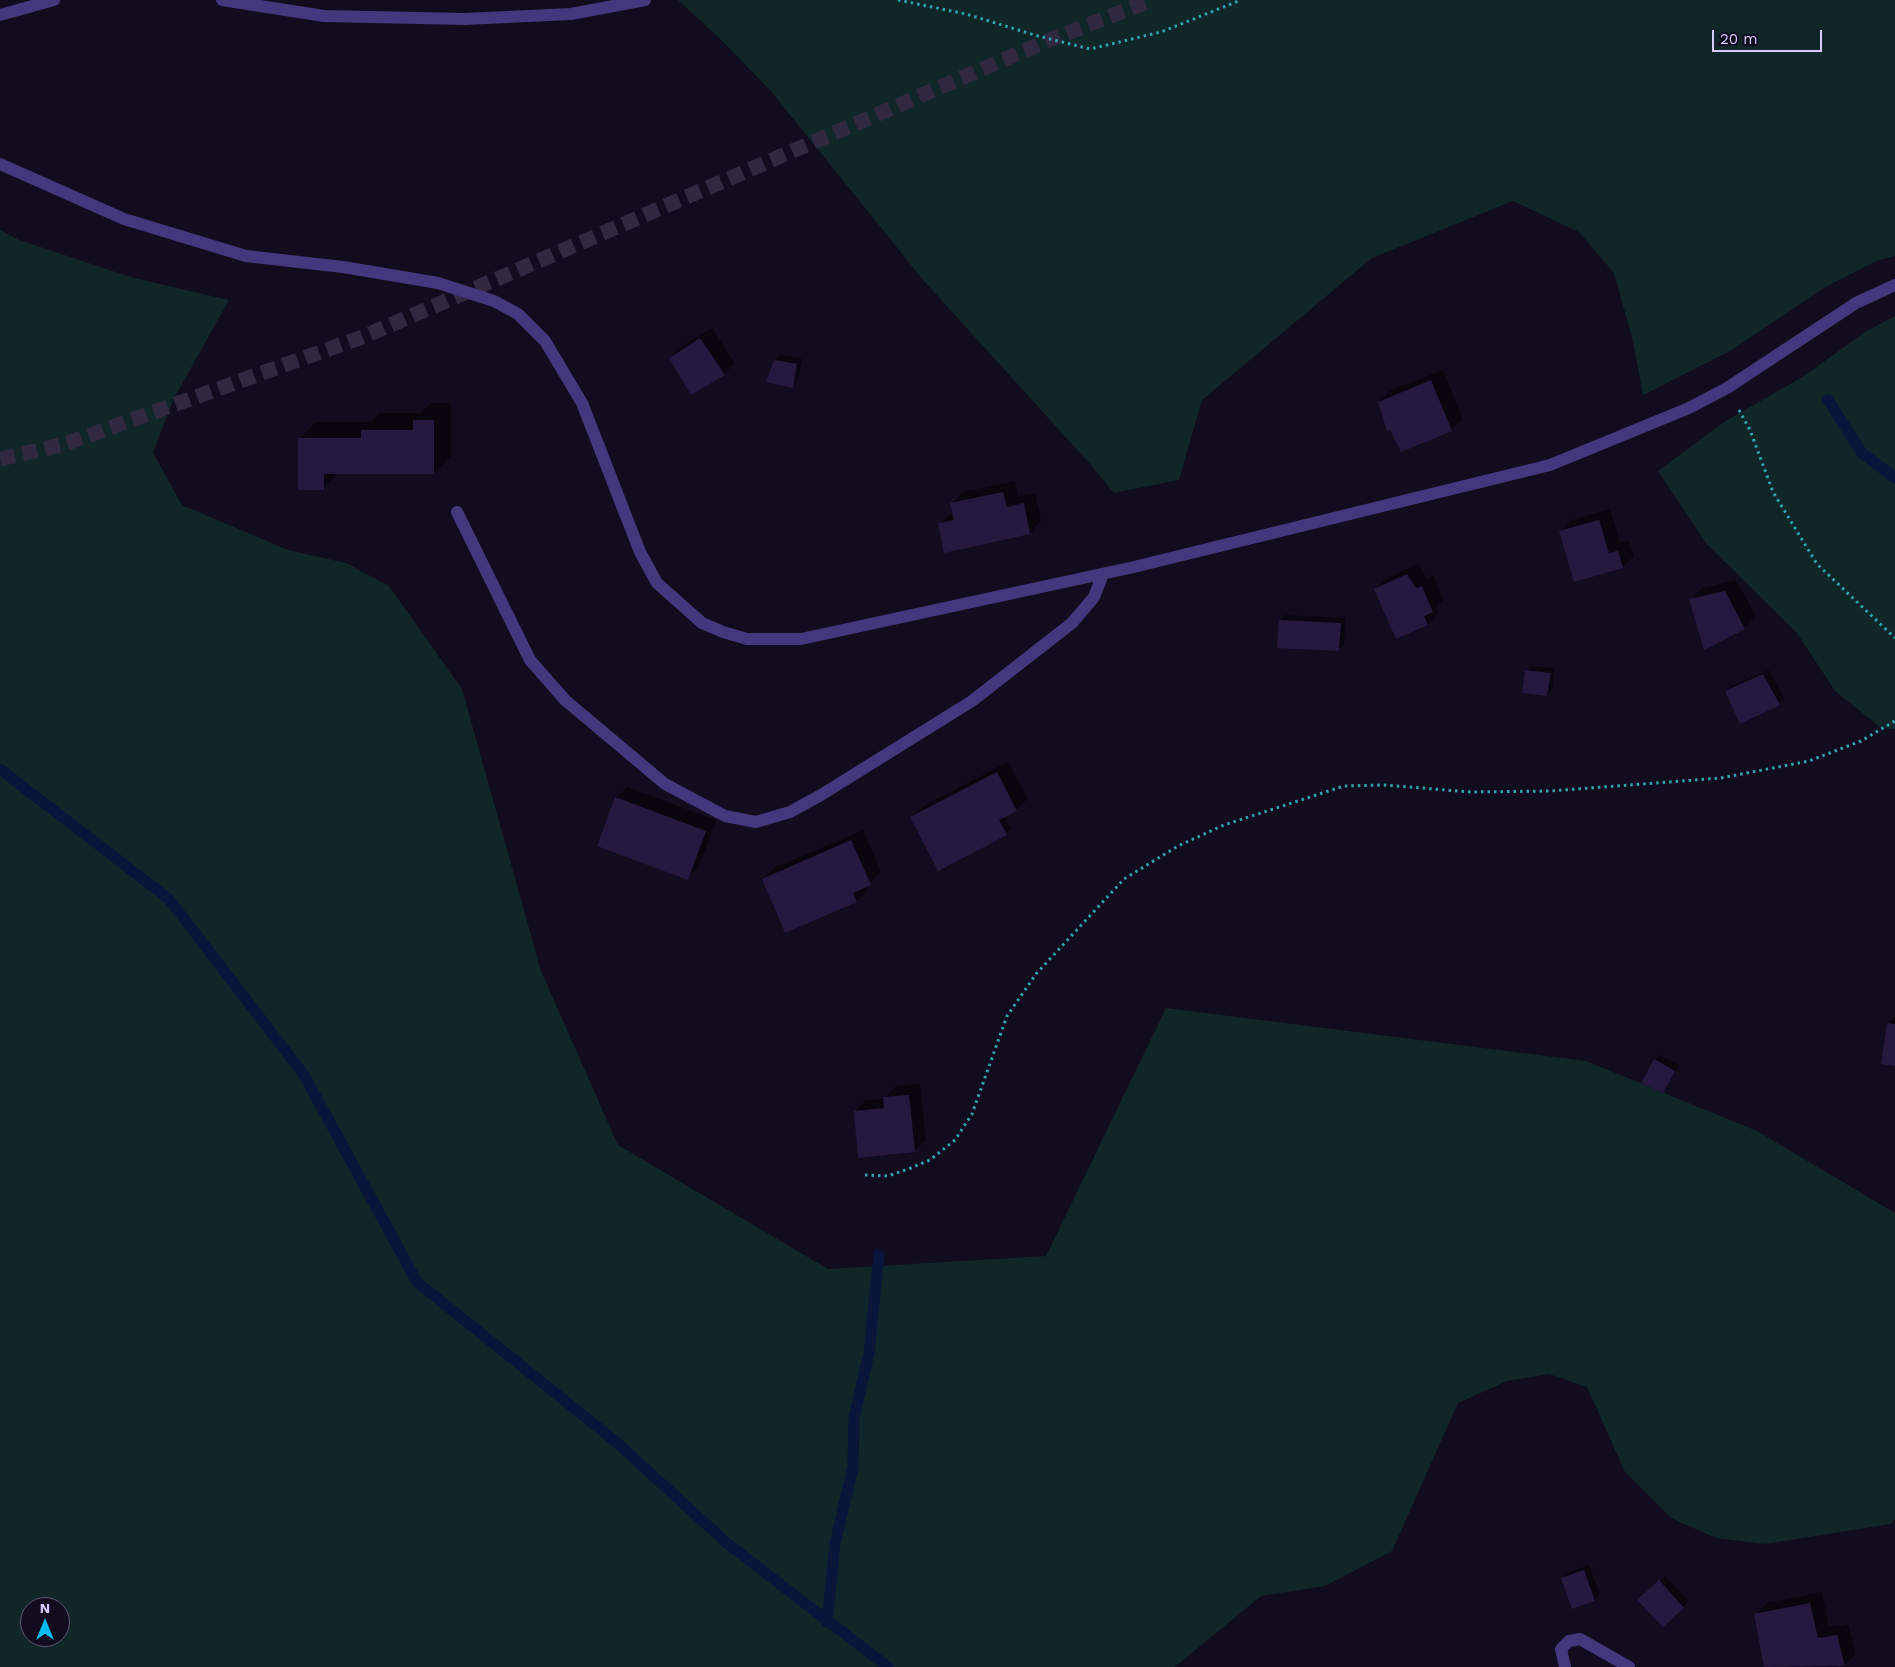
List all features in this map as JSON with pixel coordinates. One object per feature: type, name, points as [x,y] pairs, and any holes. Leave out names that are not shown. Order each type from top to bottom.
[{"type":"street","points":[[0,15],[54,0]]},
{"type":"street","points":[[222,0],[324,16],[465,19],[572,14],[645,0]]},
{"type":"street","points":[[0,164],[124,219],[246,256],[342,267],[438,283],[494,301],[518,314],[545,341],[582,403],[640,552],[657,583],[702,623],[723,632],[747,638],[801,638],[1103,574],[1550,465],[1689,408],[1727,388],[1856,303],[1895,284]]},
{"type":"street","points":[[457,512],[530,660],[565,700],[666,784],[725,816],[756,822],[790,812],[821,795],[972,701],[1072,623],[1094,598],[1103,574]]},
{"type":"street","points":[[1565,1667],[1561,1649],[1569,1641],[1580,1639],[1629,1667]]},
{"type":"path","points":[[898,0],[966,14],[1038,36],[1090,49],[1160,32],[1241,0]]},
{"type":"path","points":[[1727,388],[1750,430],[1773,492],[1817,564],[1895,638]]},
{"type":"path","points":[[865,1174],[888,1176],[911,1168],[930,1160],[955,1140],[972,1114],[1006,1016],[1036,974],[1124,879],[1178,846],[1224,825],[1344,786],[1384,785],[1471,792],[1550,791],[1721,778],[1809,761],[1861,742],[1895,721]]},
{"type":"green space","points":[[678,0],[1895,0],[1895,256],[1876,261],[1824,288],[1732,350],[1643,395],[1633,341],[1614,273],[1579,232],[1513,201],[1372,258],[1202,400],[1179,480],[1114,493],[924,281],[770,90],[719,38]]},
{"type":"green space","points":[[0,230],[19,240],[130,277],[229,300],[173,400],[153,453],[182,505],[288,550],[346,563],[389,586],[462,689],[541,971],[618,1145],[828,1269],[1046,1256],[1166,1008],[1586,1061],[1757,1131],[1895,1213],[1895,1519],[1891,1524],[1765,1544],[1716,1538],[1671,1518],[1625,1472],[1587,1387],[1549,1374],[1507,1381],[1458,1403],[1392,1551],[1325,1586],[1261,1596],[1175,1667],[0,1667]]},
{"type":"green space","points":[[1895,316],[1895,729],[1881,728],[1835,691],[1797,633],[1706,543],[1658,471],[1724,422],[1804,376],[1865,332]]},
{"type":"building","points":[[700,338],[725,375],[691,395],[669,358]]},
{"type":"building","points":[[774,360],[797,364],[793,388],[766,382]]},
{"type":"building","points":[[1431,380],[1452,431],[1401,452],[1390,430],[1387,431],[1378,402]]},
{"type":"building","points":[[413,420],[434,420],[434,474],[324,474],[324,490],[298,490],[298,438],[361,438],[361,430],[413,430]]},
{"type":"building","points":[[1003,492],[1007,507],[1024,503],[1030,534],[944,553],[938,523],[954,520],[950,503]]},
{"type":"building","points":[[1599,520],[1609,553],[1618,551],[1623,568],[1574,582],[1559,531]]},
{"type":"building","points":[[1407,574],[1416,588],[1422,586],[1433,612],[1424,616],[1428,625],[1396,639],[1374,589]]},
{"type":"building","points":[[1725,591],[1745,629],[1704,650],[1689,599]]},
{"type":"building","points":[[1279,620],[1341,623],[1339,651],[1277,648]]},
{"type":"building","points":[[1525,670],[1551,673],[1547,696],[1522,693]]},
{"type":"building","points":[[1763,674],[1780,705],[1740,724],[1725,691]]},
{"type":"building","points":[[997,772],[1017,811],[999,820],[1007,835],[938,871],[910,817]]},
{"type":"building","points":[[615,797],[706,831],[688,880],[597,846]]},
{"type":"building","points":[[851,840],[871,885],[853,893],[857,902],[785,933],[762,879]]},
{"type":"building","points":[[1887,1023],[1895,1024],[1895,1066],[1881,1064]]},
{"type":"building","points":[[1654,1059],[1675,1071],[1663,1093],[1641,1083]]},
{"type":"building","points":[[909,1095],[915,1152],[858,1158],[854,1111],[884,1108],[883,1097]]},
{"type":"building","points":[[1584,1570],[1595,1601],[1572,1609],[1561,1578]]},
{"type":"building","points":[[1659,1580],[1684,1608],[1663,1627],[1637,1600]]},
{"type":"building","points":[[1810,1603],[1818,1638],[1837,1635],[1845,1666],[1764,1667],[1754,1614]]},
{"type":"waterway","points":[[1828,400],[1862,453],[1895,478]]},
{"type":"waterway","points":[[0,769],[169,899],[304,1075],[417,1282],[615,1441],[728,1544],[888,1667]]},
{"type":"waterway","points":[[827,1622],[835,1544],[853,1467],[854,1418],[869,1353],[879,1254]]},
{"type":"tunnel","points":[[0,459],[65,444],[365,336],[1047,41],[1152,0]]}]
